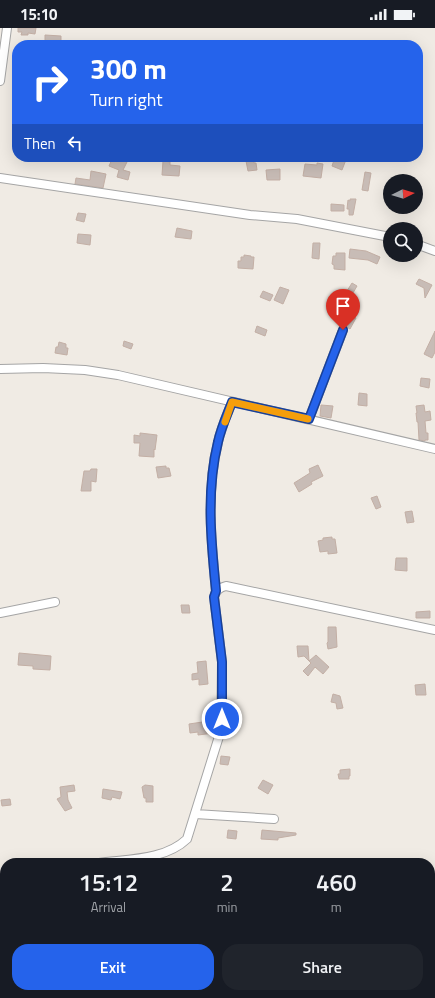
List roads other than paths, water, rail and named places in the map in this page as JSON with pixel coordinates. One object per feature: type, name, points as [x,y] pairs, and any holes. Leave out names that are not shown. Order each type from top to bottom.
[{"type":"street","points":[[0,82],[7,28]]},
{"type":"street","points":[[0,178],[250,215],[297,219],[383,236]]},
{"type":"street","points":[[423,247],[435,251]]},
{"type":"street","points":[[309,419],[343,330]]},
{"type":"street","points":[[0,369],[43,368],[85,370],[118,375],[435,449]]},
{"type":"street","points":[[142,858],[150,857],[179,846],[187,839],[219,739],[222,719],[222,662],[214,597],[216,591],[211,541],[210,498],[218,440],[232,402]]},
{"type":"street","points":[[216,591],[226,586],[435,630]]},
{"type":"street","points":[[0,613],[56,602]]},
{"type":"street","points":[[195,814],[274,819]]}]
